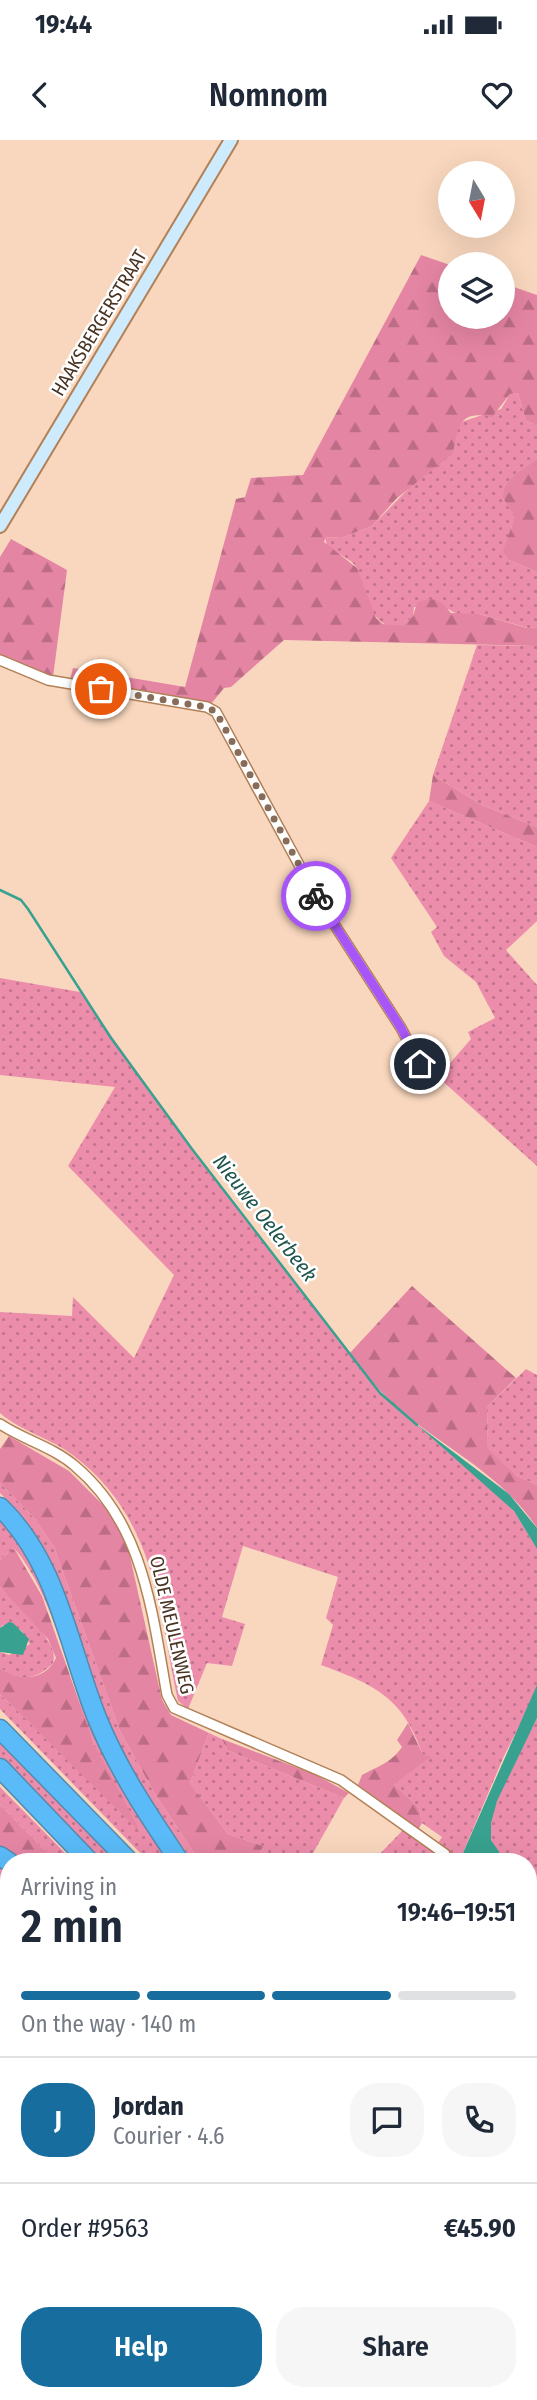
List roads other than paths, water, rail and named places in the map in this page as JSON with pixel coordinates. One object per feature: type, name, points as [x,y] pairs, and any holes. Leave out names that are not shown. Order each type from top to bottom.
[{"type":"highway","points":[[0,1507],[22,1531],[44,1569],[93,1707],[114,1756],[174,1853]]},
{"type":"highway","points":[[0,1730],[121,1853]]},
{"type":"highway","points":[[0,1768],[81,1853]]},
{"type":"main road","name":"HAAKSBERGERSTRAAT","points":[[0,526],[231,140]]},
{"type":"street","points":[[0,660],[48,680],[206,707],[216,712],[316,896],[401,1028],[420,1064]]},
{"type":"street","name":"OLDE MEULENWEG","points":[[0,1424],[75,1465],[118,1513],[141,1564],[167,1695],[174,1707],[341,1780],[444,1853]]},
{"type":"water","points":[[415,1423],[509,1494],[537,1528],[537,1549],[514,1511]]},
{"type":"water","points":[[9,1622],[29,1639],[23,1655],[0,1652],[0,1628]]},
{"type":"water","points":[[537,1685],[537,1718],[497,1801],[491,1823],[491,1840],[500,1853],[463,1853]]},
{"type":"waterway","name":"Nieuwe Oelerbeek","points":[[0,890],[21,900],[111,1038],[192,1149],[380,1393],[417,1425]]}]
